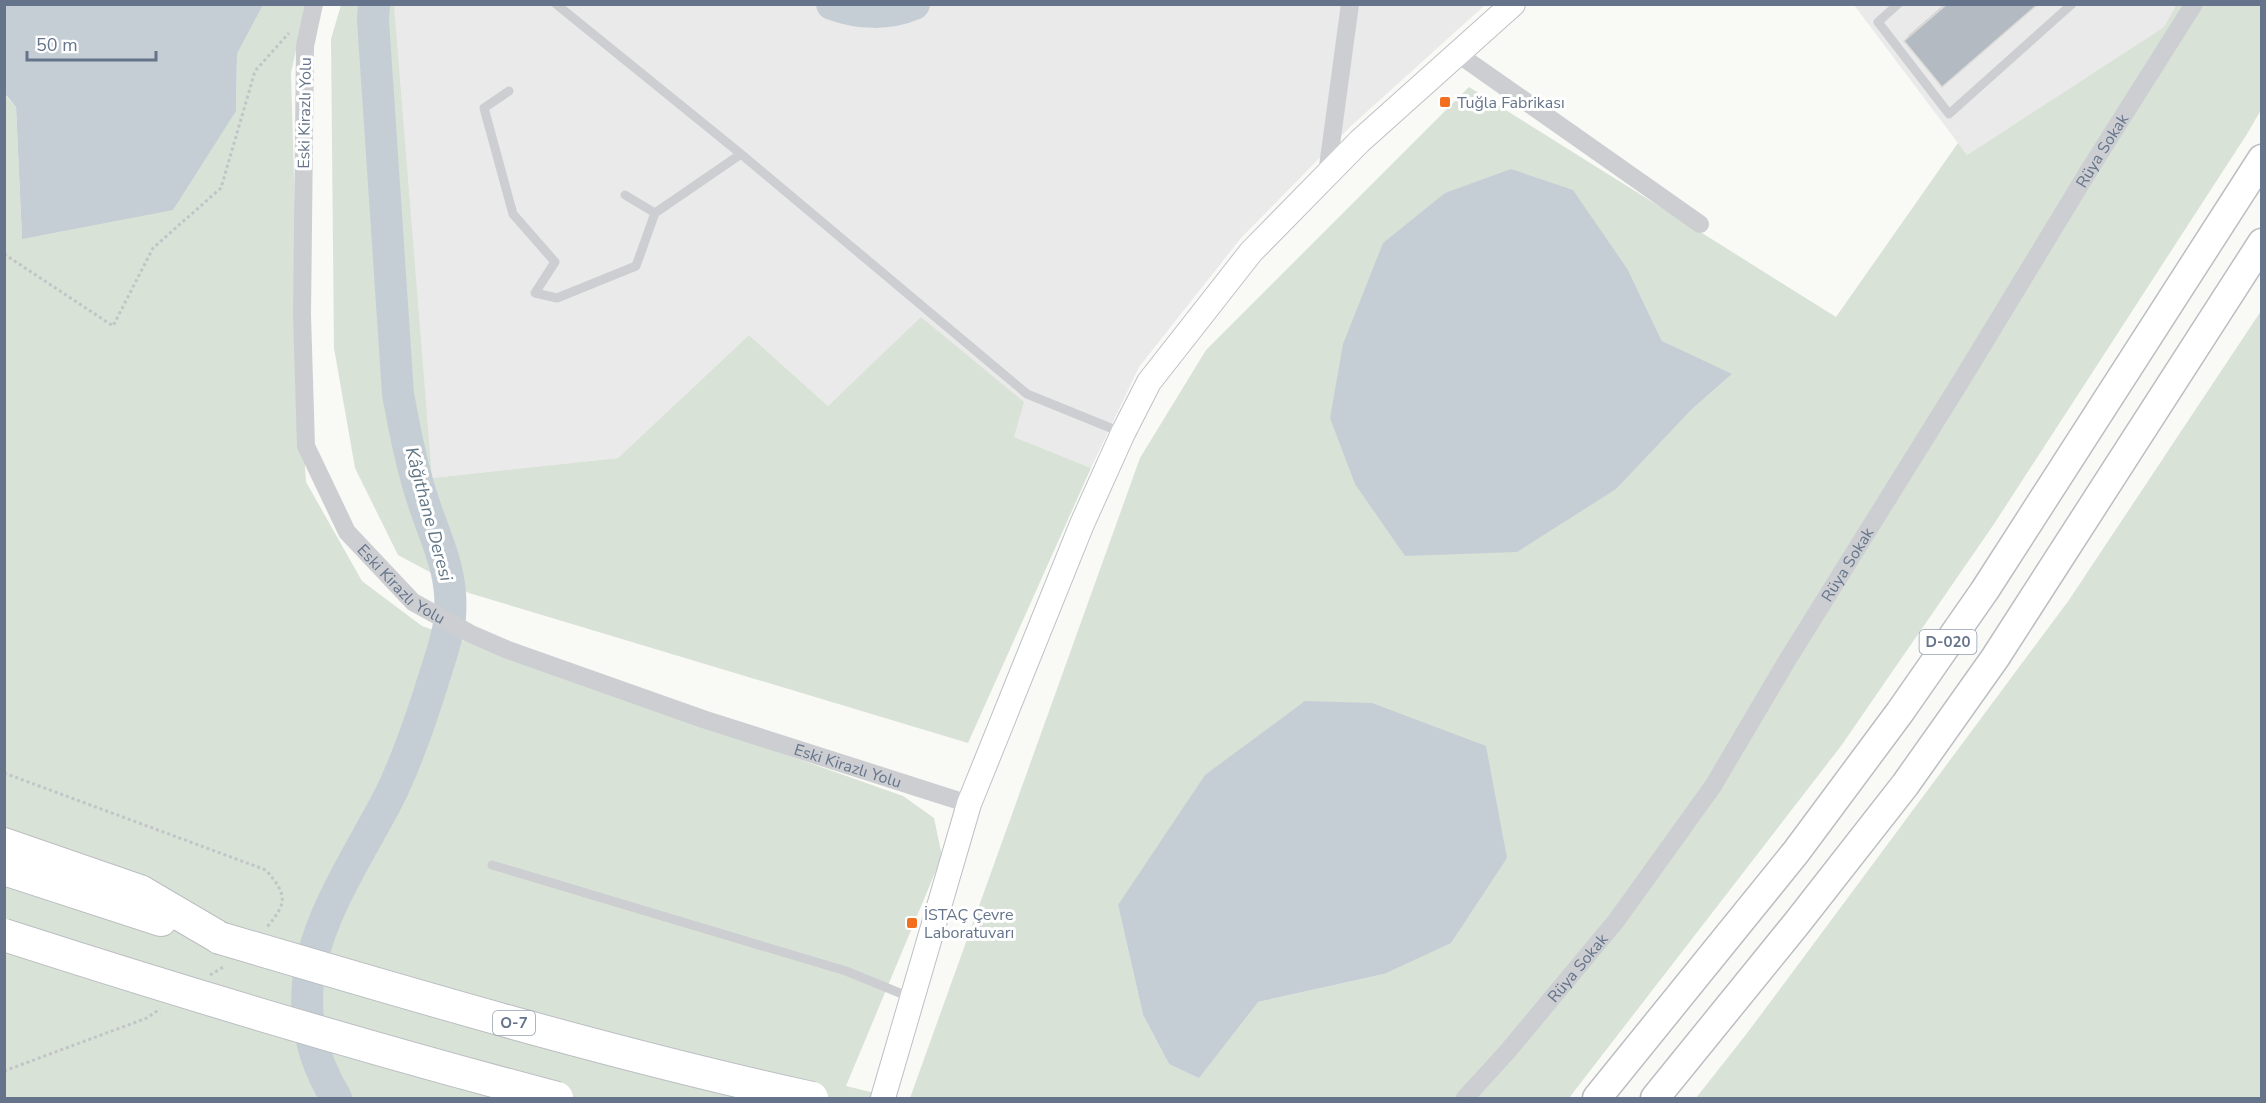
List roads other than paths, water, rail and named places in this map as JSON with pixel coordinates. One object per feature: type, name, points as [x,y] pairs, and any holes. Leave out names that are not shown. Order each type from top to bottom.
[{"type":"highway","name":"D-020","points":[[1597,1098],[1796,852],[1900,712],[1985,590],[2262,159]]},
{"type":"highway","name":"D-020","points":[[1655,1098],[1905,785],[1995,658],[2262,243]]},
{"type":"highway","points":[[4,844],[140,891],[219,938]]},
{"type":"highway","name":"O-7","points":[[4,869],[219,938],[416,996],[718,1078],[812,1098]]},
{"type":"highway","points":[[4,935],[204,999],[430,1065],[557,1098]]},
{"type":"main road","points":[[882,1098],[969,804],[1082,524],[1149,382],[1251,252],[1360,141],[1513,4]]},
{"type":"street","name":"Eski Kirazlı Yolu","points":[[315,4],[305,46],[302,315],[306,446],[347,532],[413,602],[471,634],[508,650],[703,719],[969,804]]},
{"type":"street","points":[[1327,174],[1350,4]]},
{"type":"street","name":"Rüya Sokak","points":[[1465,1098],[1507,1052],[1616,921],[1713,786],[1788,658],[2194,4]]},
{"type":"street","points":[[1458,54],[1700,224]]},
{"type":"lane","points":[[556,4],[741,154],[1027,394],[1123,433]]},
{"type":"lane","points":[[1898,4],[1878,22],[1949,114],[2072,4]]},
{"type":"lane","points":[[509,91],[484,108],[513,214],[555,262],[535,293],[557,298],[636,266],[655,213],[741,154]]},
{"type":"lane","points":[[625,195],[655,213]]},
{"type":"lane","points":[[492,866],[846,971],[912,998]]},
{"type":"waterway","name":"Kâğıthane Deresi","points":[[336,1098],[316,1057],[308,1018],[308,981],[316,945],[330,909],[387,801],[407,756],[448,633],[450,617],[446,567],[416,479],[398,394],[373,20],[374,4]]},
{"type":"waterway","name":"Kâğıthane Deresi","points":[[832,4],[853,10],[873,12],[894,10],[914,4]]},
{"type":"place","name":"Tuğla Fabrikası","points":[[1445,102]]},
{"type":"place","name":"İSTAÇ Çevre Laboratuvarı","points":[[912,923]]}]
